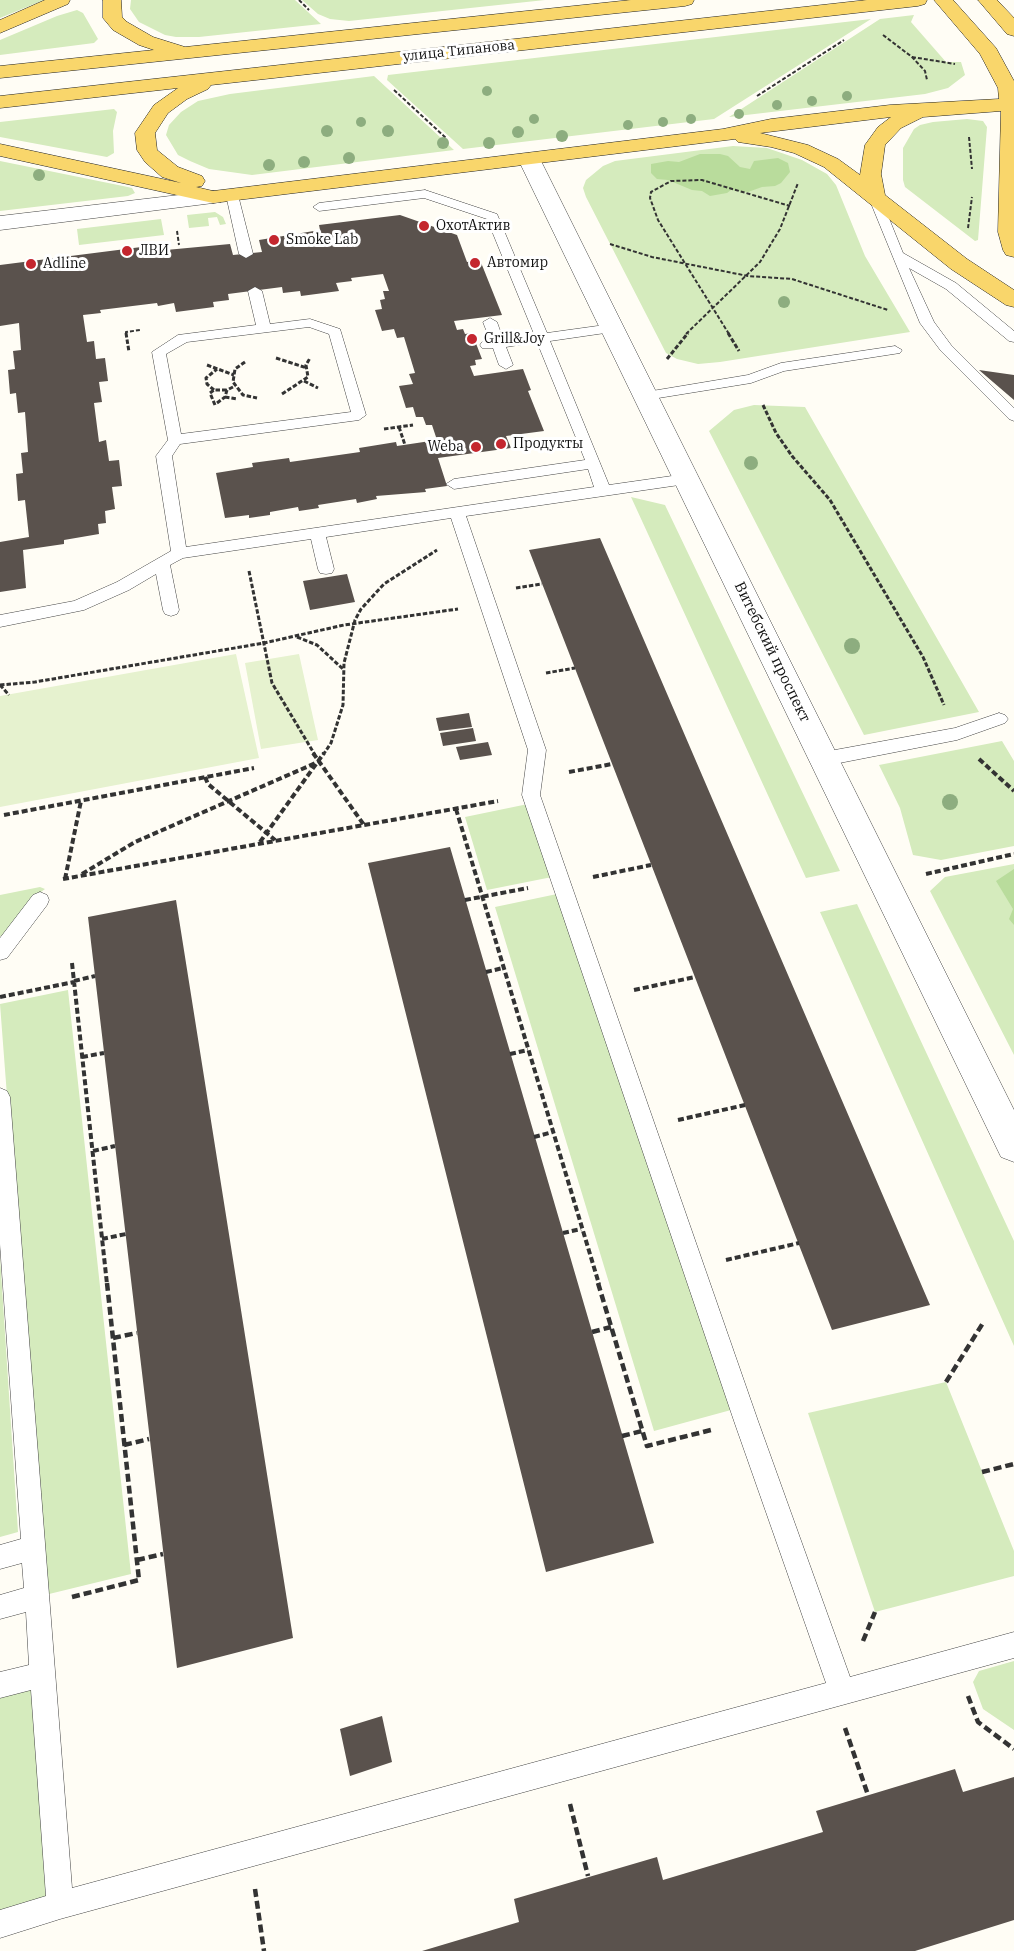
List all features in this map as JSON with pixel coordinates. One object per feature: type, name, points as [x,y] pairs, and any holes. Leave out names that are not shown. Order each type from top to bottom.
[{"type":"main road","points":[[0,27],[61,0]]},
{"type":"main road","points":[[112,0],[111,8],[114,18],[129,33],[189,54]]},
{"type":"main road","name":"улица Типанова","points":[[0,72],[189,54],[685,0]]},
{"type":"main road","name":"улица Типанова","points":[[0,102],[918,0]]},
{"type":"main road","points":[[944,0],[989,52],[1008,88],[1012,105],[1009,232],[1014,250]]},
{"type":"main road","points":[[987,0],[1014,30]]},
{"type":"main road","points":[[220,77],[180,95],[161,109],[148,125],[145,143],[152,158],[170,172],[225,193]]},
{"type":"main road","points":[[0,150],[225,193],[264,192],[723,135],[793,122],[890,111],[1012,105]]},
{"type":"main road","points":[[874,196],[870,174],[875,145],[885,131],[918,111]]},
{"type":"main road","points":[[723,135],[773,141],[815,154],[845,172],[959,264],[1014,300]]},
{"type":"street","name":"Витебский проспект","points":[[530,159],[1014,1146]]},
{"type":"street","points":[[0,223],[225,193]]},
{"type":"lane","points":[[225,193],[246,254]]},
{"type":"lane","points":[[320,207],[425,194],[492,218],[594,463],[603,491]]},
{"type":"lane","points":[[874,196],[922,313],[946,348],[1014,416]]},
{"type":"lane","points":[[897,255],[951,286],[1014,338]]},
{"type":"lane","points":[[255,291],[264,328]]},
{"type":"lane","points":[[490,322],[492,344],[506,365]]},
{"type":"lane","points":[[175,440],[359,415],[335,332],[307,323],[183,338],[159,352],[175,440],[164,456],[179,553]]},
{"type":"lane","points":[[492,344],[612,328]]},
{"type":"lane","points":[[643,390],[751,379],[781,367],[895,350]]},
{"type":"lane","points":[[454,484],[594,463]]},
{"type":"lane","points":[[0,621],[78,606],[123,586],[179,553],[317,533],[459,520],[603,491],[687,479]]},
{"type":"lane","points":[[459,520],[537,750],[532,787],[561,882],[838,1692]]},
{"type":"lane","points":[[317,533],[326,569]]},
{"type":"lane","points":[[162,564],[171,610]]},
{"type":"lane","points":[[824,759],[957,734],[999,719]]},
{"type":"lane","points":[[0,952],[40,900]]},
{"type":"lane","points":[[0,1097],[60,1905]]},
{"type":"lane","points":[[0,1557],[33,1548]]},
{"type":"lane","points":[[0,1607],[37,1601]]},
{"type":"lane","points":[[0,1924],[60,1905],[1014,1645]]},
{"type":"lane","points":[[0,1685],[42,1674]]},
{"type":"path","points":[[880,34],[912,57],[925,71],[927,80],[925,85]]},
{"type":"path","points":[[753,98],[849,37]]},
{"type":"path","points":[[912,57],[945,64],[962,62]]},
{"type":"path","points":[[393,89],[454,145]]},
{"type":"path","points":[[957,108],[965,122],[969,136],[973,172]]},
{"type":"path","points":[[643,390],[693,326],[748,276],[780,229],[805,163],[815,154]]},
{"type":"path","points":[[790,206],[702,180],[685,179],[659,186],[651,192],[650,198],[658,220],[696,284],[728,330],[776,434],[830,500],[923,657],[957,734],[990,771],[1014,791]]},
{"type":"path","points":[[959,264],[968,232],[972,192]]},
{"type":"path","points":[[568,237],[603,242],[652,257],[748,276],[792,279],[897,312],[922,313]]},
{"type":"path","points":[[276,396],[291,390],[308,377],[306,365],[312,355],[307,323]]},
{"type":"path","points":[[271,357],[307,368]]},
{"type":"path","points":[[248,360],[240,364],[233,382],[243,395],[264,398]]},
{"type":"path","points":[[217,369],[206,378],[207,384],[214,390],[227,390]]},
{"type":"path","points":[[214,390],[210,393],[214,405],[223,406]]},
{"type":"path","points":[[225,397],[237,399],[243,395]]},
{"type":"path","points":[[247,401],[257,398]]},
{"type":"path","points":[[237,399],[237,404]]},
{"type":"path","points":[[377,430],[413,425]]},
{"type":"path","points":[[399,427],[405,445]]},
{"type":"path","points":[[259,843],[331,743],[343,705],[344,670],[354,624],[361,609],[373,593],[393,577],[433,553],[459,520]]},
{"type":"path","points":[[243,544],[272,683],[319,762],[364,825]]},
{"type":"path","points":[[0,685],[35,682],[264,643],[354,624],[488,604]]},
{"type":"path","points":[[296,637],[317,645],[344,670]]},
{"type":"path","points":[[0,685],[9,694]]},
{"type":"path","points":[[79,876],[135,842],[319,762]]},
{"type":"path","points":[[55,880],[456,809],[612,764]]},
{"type":"path","points":[[4,815],[254,768]]},
{"type":"path","points":[[205,777],[208,784],[275,841]]},
{"type":"path","points":[[40,900],[66,878],[81,801]]},
{"type":"path","points":[[456,809],[647,1446],[746,1421]]},
{"type":"path","points":[[926,874],[1014,855]]},
{"type":"path","points":[[465,900],[651,865]]},
{"type":"path","points":[[37,1601],[139,1580],[72,963]]},
{"type":"path","points":[[486,972],[503,968]]},
{"type":"path","points":[[0,997],[95,976]]},
{"type":"path","points":[[601,997],[695,977]]},
{"type":"path","points":[[510,1054],[528,1050]]},
{"type":"path","points":[[82,1058],[104,1053]]},
{"type":"path","points":[[645,1127],[745,1105]]},
{"type":"path","points":[[534,1137],[552,1132]]},
{"type":"path","points":[[92,1151],[115,1146]]},
{"type":"path","points":[[563,1233],[581,1229]]},
{"type":"path","points":[[102,1239],[126,1234]]},
{"type":"path","points":[[693,1268],[799,1243]]},
{"type":"path","points":[[946,1382],[983,1323]]},
{"type":"path","points":[[592,1332],[611,1327]]},
{"type":"path","points":[[113,1338],[137,1333]]},
{"type":"path","points":[[622,1436],[642,1431]]},
{"type":"path","points":[[124,1445],[149,1439]]},
{"type":"path","points":[[982,1472],[1014,1464]]},
{"type":"path","points":[[137,1560],[163,1554]]},
{"type":"path","points":[[954,1662],[978,1722],[1014,1749]]},
{"type":"path","points":[[838,1692],[868,1795]]},
{"type":"path","points":[[561,1768],[588,1876]]},
{"type":"path","points":[[250,1853],[264,1951]]},
{"type":"green space","points":[[0,0],[44,0],[0,18]]},
{"type":"green space","points":[[131,0],[295,0],[321,24],[199,37],[176,37],[165,35],[139,22],[130,9]]},
{"type":"green space","points":[[302,0],[545,0],[349,21],[330,19],[318,14]]},
{"type":"green space","points":[[77,10],[83,13],[98,39],[94,43],[0,55],[0,40]]},
{"type":"green space","points":[[914,15],[911,22],[946,62],[961,62],[965,75],[948,88],[925,94],[729,117],[880,19]]},
{"type":"green space","points":[[871,19],[714,119],[463,149],[387,80],[388,75]]},
{"type":"green space","points":[[374,76],[454,150],[252,175],[209,169],[190,161],[178,155],[166,135],[169,125],[181,112],[198,101],[230,94]]},
{"type":"green space","points":[[114,109],[117,112],[113,131],[114,153],[107,157],[0,137],[0,122]]},
{"type":"green space","points":[[967,119],[983,121],[987,127],[978,240],[975,241],[905,187],[903,180],[903,148],[914,129],[933,122]]},
{"type":"green space","points":[[733,146],[767,148],[802,160],[827,174],[836,185],[865,256],[910,332],[698,364],[677,359],[666,353],[583,188],[586,180],[603,166],[615,161]]},
{"type":"green space","points":[[700,154],[728,156],[740,167],[750,169],[754,161],[778,158],[788,163],[790,172],[781,183],[775,186],[762,187],[748,192],[731,190],[710,196],[702,191],[692,190],[668,180],[657,179],[651,173],[651,164],[679,162]]},
{"type":"green space","points":[[0,161],[132,188],[135,193],[128,196],[0,211]]},
{"type":"green space","points":[[215,212],[223,217],[226,224],[220,225],[217,217],[208,218],[209,226],[189,228],[187,215]]},
{"type":"green space","points":[[161,219],[164,235],[79,245],[77,229]]},
{"type":"green space","points":[[754,405],[805,407],[979,712],[864,735],[709,431],[734,410]]},
{"type":"green space","points":[[631,497],[665,505],[840,871],[806,878]]},
{"type":"green space","points":[[236,654],[259,758],[0,807],[0,696]]},
{"type":"green space","points":[[299,654],[318,740],[261,749],[245,663]]},
{"type":"green space","points":[[1002,741],[1014,761],[1014,846],[941,860],[913,855],[900,808],[879,765]]},
{"type":"green space","points":[[528,804],[552,877],[487,890],[465,817]]},
{"type":"green space","points":[[1014,864],[1014,1055],[930,891],[945,877]]},
{"type":"green space","points":[[1014,869],[1014,925],[1009,919],[1013,909],[996,881]]},
{"type":"green space","points":[[40,887],[45,889],[33,898],[8,935],[0,936],[0,895]]},
{"type":"green space","points":[[557,894],[731,1410],[654,1431],[495,907]]},
{"type":"green space","points":[[857,904],[1014,1241],[1014,1346],[820,912]]},
{"type":"green space","points":[[68,990],[131,1574],[45,1595],[0,1004]]},
{"type":"green space","points":[[0,1257],[18,1532],[0,1537]]},
{"type":"green space","points":[[946,1382],[1014,1551],[1014,1576],[875,1612],[808,1413]]},
{"type":"green space","points":[[1014,1661],[1014,1730],[983,1709],[973,1682],[979,1671]]},
{"type":"green space","points":[[33,1689],[46,1899],[0,1913],[0,1697]]},
{"type":"building","points":[[400,215],[457,235],[467,262],[480,260],[502,315],[454,321],[457,330],[463,329],[465,334],[472,333],[482,359],[475,360],[476,365],[470,366],[474,376],[523,369],[531,390],[528,391],[544,431],[506,436],[511,448],[438,458],[447,486],[425,489],[426,492],[376,496],[377,499],[357,503],[356,499],[318,505],[319,508],[299,511],[298,507],[249,518],[249,515],[225,518],[216,473],[253,467],[252,463],[289,458],[290,462],[360,452],[359,448],[396,442],[397,446],[437,440],[432,425],[426,425],[423,417],[416,417],[413,407],[406,408],[399,386],[413,384],[409,374],[415,373],[404,337],[397,338],[394,329],[382,331],[375,310],[382,309],[380,300],[385,299],[383,291],[389,291],[383,274],[351,278],[352,281],[336,283],[339,291],[301,296],[300,291],[283,293],[282,287],[228,294],[229,300],[213,302],[214,307],[176,312],[174,303],[158,306],[157,303],[100,310],[101,313],[83,315],[87,342],[94,341],[96,359],[105,358],[108,381],[99,382],[102,402],[94,403],[99,442],[106,440],[109,461],[119,460],[122,486],[112,487],[115,509],[105,511],[106,523],[98,524],[99,534],[64,540],[64,544],[23,550],[26,588],[0,592],[0,542],[29,537],[25,500],[18,501],[16,474],[23,473],[21,453],[28,452],[25,412],[18,413],[16,393],[10,394],[8,370],[15,369],[13,351],[21,350],[19,323],[0,326],[0,265],[165,244],[166,250],[230,244],[233,255],[262,252],[259,240],[320,230],[319,225]]},
{"type":"building","points":[[979,370],[1014,375],[1014,400]]},
{"type":"building","points":[[600,538],[930,1305],[832,1330],[529,550]]},
{"type":"building","points":[[347,574],[355,602],[310,610],[303,581]]},
{"type":"building","points":[[469,713],[472,727],[439,731],[436,718]]},
{"type":"building","points":[[473,728],[476,741],[443,746],[440,733]]},
{"type":"building","points":[[488,742],[492,755],[460,760],[456,747]]},
{"type":"building","points":[[450,847],[654,1543],[546,1572],[368,863]]},
{"type":"building","points":[[176,900],[293,1638],[177,1668],[88,917]]},
{"type":"building","points":[[382,1716],[392,1762],[350,1776],[340,1729]]},
{"type":"building","points":[[955,1769],[963,1792],[1014,1777],[1014,1920],[915,1951],[422,1951],[519,1922],[514,1899],[657,1857],[663,1880],[823,1832],[816,1811]]},
{"type":"place","name":"ОхотАктив","points":[[424,226]]},
{"type":"place","name":"Smoke Lab","points":[[274,240]]},
{"type":"place","name":"ЛВИ","points":[[127,251]]},
{"type":"place","name":"Автомир","points":[[475,263]]},
{"type":"place","name":"Adline","points":[[31,264]]},
{"type":"place","name":"Grill&Joy","points":[[472,339]]},
{"type":"place","name":"Продукты","points":[[501,444]]},
{"type":"place","name":"Weba","points":[[476,447]]}]
